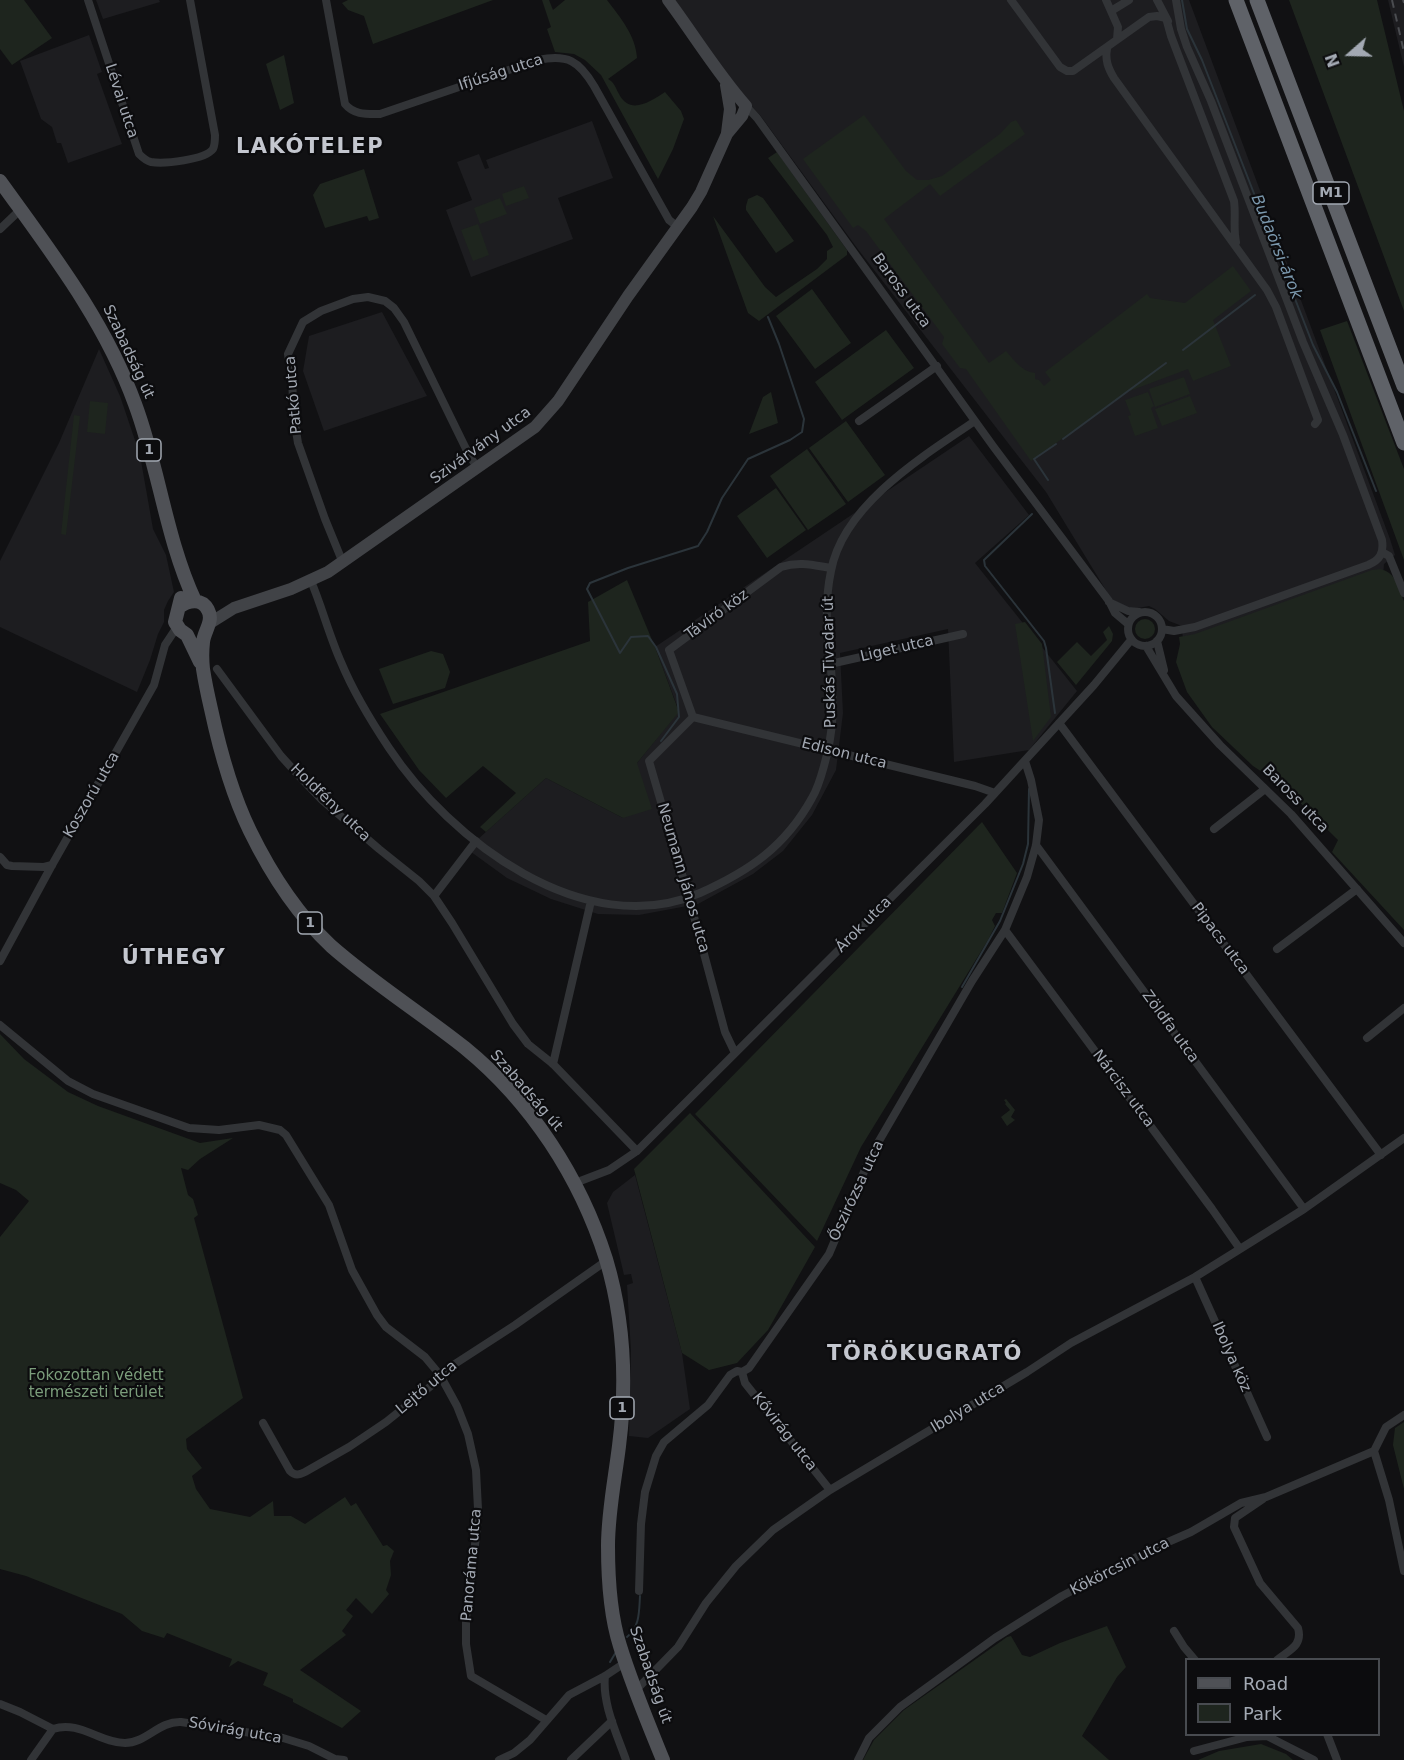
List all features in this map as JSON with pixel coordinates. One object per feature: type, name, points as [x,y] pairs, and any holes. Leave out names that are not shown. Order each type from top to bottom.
[{"type":"highway","name":"M1","points":[[1236,0],[1404,443]]},
{"type":"highway","name":"M1","points":[[1257,0],[1404,386]]},
{"type":"main road","name":"Szabadság út","points":[[0,182],[84,300],[124,376],[139,415],[179,560],[195,601]]},
{"type":"main road","name":"Szabadság út","points":[[179,560],[180,607],[175,617],[182,631],[210,668]]},
{"type":"main road","points":[[180,607],[184,603],[195,601],[200,602],[207,609]]},
{"type":"main road","name":"Szabadság út","points":[[207,609],[210,616],[202,648],[210,668],[220,752],[249,830],[283,888],[329,944],[381,987],[466,1049],[494,1076],[543,1132],[575,1183],[594,1224],[615,1297],[624,1373],[608,1543],[615,1625],[619,1645],[663,1760]]},
{"type":"main road","points":[[182,631],[200,634],[207,627]]},
{"type":"street","name":"Lévai utca","points":[[88,0],[139,154],[143,159],[154,162],[196,159],[214,147],[215,135],[190,0]]},
{"type":"street","name":"Ifjúság utca","points":[[327,0],[345,104],[357,114],[380,114],[549,57],[577,63],[586,71],[669,220],[678,227]]},
{"type":"street","name":"Baross utca","points":[[668,0],[725,82],[757,118],[802,179],[1115,613],[1128,624]]},
{"type":"street","points":[[1011,0],[1060,67],[1067,71],[1073,71],[1087,63],[1149,17],[1166,18],[1187,47]]},
{"type":"street","points":[[1106,0],[1118,27],[1117,39]]},
{"type":"street","points":[[1116,0],[1128,1]]},
{"type":"street","points":[[1158,0],[1234,201],[1236,245]]},
{"type":"street","points":[[1162,629],[1174,631],[1195,627],[1368,565],[1378,559],[1382,552],[1382,540],[1343,435],[1303,342],[1211,101],[1187,47],[1176,0]]},
{"type":"street","points":[[1111,11],[1128,1]]},
{"type":"street","points":[[1107,49],[1106,59],[1114,78],[1267,290],[1276,307],[1318,420],[1315,424]]},
{"type":"street","points":[[1087,63],[1097,63],[1108,67]]},
{"type":"street","name":"Szivárvány utca","points":[[725,82],[730,109],[727,134]]},
{"type":"street","name":"Szivárvány utca","points":[[207,627],[234,608],[311,581],[343,563],[535,427],[547,414],[678,227],[701,192],[727,134],[742,116],[746,106]]},
{"type":"street","points":[[0,229],[20,210]]},
{"type":"street","name":"Patkó utca","points":[[343,563],[298,443],[294,419],[288,354],[303,322],[321,311],[353,299],[377,298],[386,301],[404,322],[461,439],[478,468]]},
{"type":"street","points":[[859,421],[937,366]]},
{"type":"street","name":"Puskás Tivadar út","points":[[311,581],[345,670],[388,747],[414,782],[459,828],[507,864],[548,887],[591,901],[637,905],[670,902],[718,885],[751,867],[792,829],[812,798],[819,784],[832,732],[833,697],[826,606],[831,568],[843,539],[861,511],[891,481],[975,421]]},
{"type":"street","points":[[1382,552],[1389,556],[1404,593]]},
{"type":"street","name":"Távíró köz","points":[[693,717],[669,650],[781,567],[802,563],[831,568]]},
{"type":"street","points":[[1108,602],[1128,611],[1142,611],[1149,612],[1157,616],[1162,629],[1157,641],[1146,646],[1141,646],[1131,640],[1128,633],[1131,618],[1142,611]]},
{"type":"street","name":"Szivárvány utca","points":[[207,609],[234,608]]},
{"type":"street","name":"Koszorú utca","points":[[0,961],[154,685],[165,645],[182,631]]},
{"type":"street","name":"Liget utca","points":[[830,664],[963,634]]},
{"type":"street","name":"Árok utca","points":[[575,1183],[609,1170],[637,1151],[995,793],[1131,640]]},
{"type":"street","name":"Baross utca","points":[[1157,641],[1166,677]]},
{"type":"street","name":"Baross utca","points":[[1146,646],[1176,696],[1220,745],[1292,814],[1404,943]]},
{"type":"street","name":"Holdfény utca","points":[[210,668],[281,756],[322,800],[434,896],[513,1024],[528,1044],[553,1064],[637,1151]]},
{"type":"street","name":"Edison utca","points":[[693,717],[975,786],[995,793]]},
{"type":"street","name":"Neumann János utca","points":[[693,717],[649,761],[725,1032],[735,1053]]},
{"type":"street","name":"Pipacs utca","points":[[1059,723],[1381,1155]]},
{"type":"street","name":"Őszirózsa utca","points":[[639,1591],[641,1524],[645,1492],[656,1456],[667,1439],[708,1405],[730,1375],[737,1371],[742,1372],[753,1362],[829,1254],[872,1154],[972,981],[1005,930],[1027,877],[1036,845],[1039,820],[1025,761]]},
{"type":"street","points":[[1214,830],[1265,789]]},
{"type":"street","points":[[434,896],[476,841]]},
{"type":"street","name":"Zöldfa utca","points":[[1036,845],[1304,1209]]},
{"type":"street","points":[[0,857],[7,865],[12,866],[52,865]]},
{"type":"street","points":[[1277,949],[1357,889]]},
{"type":"street","points":[[553,1064],[591,901]]},
{"type":"street","name":"Nárcisz utca","points":[[1005,930],[1240,1249]]},
{"type":"street","points":[[1367,1038],[1404,1008]]},
{"type":"street","name":"Panoráma utca","points":[[0,1025],[68,1081],[80,1088],[189,1128],[219,1130],[259,1125],[280,1130],[286,1135],[328,1205],[352,1270],[377,1315],[386,1327],[425,1357],[440,1375],[457,1406],[468,1434],[476,1470],[478,1509],[466,1619],[466,1644],[471,1676],[546,1720]]},
{"type":"street","name":"Ibolya utca","points":[[636,1690],[678,1647],[706,1603],[736,1566],[773,1530],[830,1490],[1027,1372],[1071,1343],[1195,1277],[1304,1209],[1404,1138]]},
{"type":"street","name":"Lejtő utca","points":[[263,1423],[287,1467],[293,1474],[298,1475],[349,1447],[386,1422],[459,1361],[606,1261]]},
{"type":"street","name":"Ibolya köz","points":[[1195,1277],[1267,1437]]},
{"type":"street","name":"Kővirág utca","points":[[742,1372],[746,1383],[830,1490]]},
{"type":"street","points":[[1404,1415],[1386,1428],[1374,1451],[1389,1500],[1404,1571]]},
{"type":"street","name":"Kökörcsin utca","points":[[858,1760],[869,1738],[900,1707],[994,1638],[1062,1596],[1152,1550],[1191,1533],[1240,1503],[1266,1497],[1374,1451]]},
{"type":"street","points":[[1266,1497],[1235,1518],[1234,1527],[1260,1583],[1298,1628],[1300,1635],[1298,1643],[1278,1658]]},
{"type":"street","points":[[1174,1631],[1184,1647],[1195,1658]]},
{"type":"street","points":[[499,1760],[514,1753],[530,1740],[569,1695],[626,1662]]},
{"type":"street","points":[[604,1676],[604,1687],[612,1721],[626,1760]]},
{"type":"street","name":"Sóvirág utca","points":[[0,1704],[53,1729],[71,1726],[119,1743],[141,1738],[170,1722],[181,1722],[283,1738],[309,1746],[338,1760]]},
{"type":"street","points":[[571,1760],[612,1721]]},
{"type":"street","points":[[31,1760],[53,1729]]},
{"type":"street","points":[[1194,1751],[1247,1737],[1267,1736],[1314,1760]]},
{"type":"street","points":[[1328,1736],[1336,1760]]},
{"type":"shaded area","points":[[96,0],[159,0],[160,2],[103,19]]},
{"type":"shaded area","points":[[669,0],[1189,0],[1390,539],[1395,555],[1384,564],[1383,577],[1183,643],[1182,626],[1169,621],[1155,609],[1149,606],[1133,609],[1113,600],[1046,492],[857,248],[760,115],[727,81]]},
{"type":"shaded area","points":[[1388,0],[1404,0],[1404,67]]},
{"type":"shaded area","points":[[89,35],[102,72],[97,74],[122,144],[68,163],[61,143],[57,143],[52,127],[41,119],[20,61]]},
{"type":"shaded area","points":[[592,121],[613,178],[558,198],[573,239],[471,277],[446,210],[472,200],[457,162],[479,154],[485,169],[489,168],[486,160]]},
{"type":"shaded area","points":[[382,312],[427,396],[324,431],[303,371],[309,336]]},
{"type":"shaded area","points":[[99,349],[120,396],[140,455],[153,529],[166,555],[174,592],[164,610],[164,622],[137,692],[0,627],[0,561],[59,443]]},
{"type":"shaded area","points":[[969,436],[1029,515],[975,563],[1077,691],[1029,750],[954,762],[948,629],[840,653],[843,713],[836,770],[812,815],[783,851],[753,874],[698,904],[639,915],[598,914],[551,899],[507,878],[467,849],[546,778],[623,818],[637,763],[679,711],[655,647]]},
{"type":"shaded area","points":[[635,1175],[682,1353],[690,1409],[648,1438],[629,1436],[631,1351],[627,1285],[633,1283],[631,1274],[624,1275],[607,1203],[613,1192]]},
{"type":"green space","points":[[0,0],[24,0],[52,38],[12,65],[0,49]]},
{"type":"green space","points":[[348,0],[493,0],[373,44],[364,16],[348,10],[342,3]]},
{"type":"green space","points":[[542,0],[549,0],[553,10],[565,0],[607,0],[630,34],[637,58],[608,79],[614,84],[624,101],[629,104],[641,105],[665,92],[681,111],[684,119],[673,149],[658,179],[601,75],[585,60],[574,54],[555,52],[547,29],[551,27]]},
{"type":"green space","points":[[1289,0],[1377,0],[1404,111],[1404,311]]},
{"type":"green space","points":[[284,55],[294,103],[280,110],[266,64]]},
{"type":"green space","points":[[864,115],[906,171],[917,180],[942,176],[1000,134],[1011,122],[1016,120],[1025,134],[940,196],[930,184],[884,219],[989,363],[1006,351],[1022,368],[1035,373],[1035,379],[1044,386],[1051,380],[1045,372],[1147,294],[1150,298],[1185,303],[1233,266],[1251,291],[1213,320],[1231,366],[1193,381],[1188,369],[1127,392],[1031,461],[966,369],[960,368],[942,344],[944,337],[866,231],[858,225],[853,228],[803,159]]},
{"type":"green space","points":[[777,152],[847,250],[847,255],[759,321],[748,313],[713,216],[765,287],[776,297],[817,269],[827,259],[827,251],[833,247],[827,235],[768,158]]},
{"type":"green space","points":[[364,169],[379,218],[369,221],[367,216],[325,228],[313,195],[320,184]]},
{"type":"green space","points":[[524,186],[529,198],[506,206],[502,194]]},
{"type":"green space","points":[[757,195],[763,198],[794,241],[776,253],[746,210],[748,199]]},
{"type":"green space","points":[[500,198],[507,214],[480,224],[474,208]]},
{"type":"green space","points":[[478,224],[489,255],[473,261],[461,230]]},
{"type":"green space","points":[[812,289],[851,343],[815,369],[776,316]]},
{"type":"green space","points":[[1347,321],[1404,469],[1404,560],[1320,330]]},
{"type":"green space","points":[[886,330],[914,368],[842,420],[815,382]]},
{"type":"green space","points":[[1184,377],[1190,394],[1155,407],[1149,389]]},
{"type":"green space","points":[[771,392],[778,423],[749,434],[763,397]]},
{"type":"green space","points":[[1148,392],[1154,406],[1151,408],[1158,428],[1135,436],[1125,400]]},
{"type":"green space","points":[[1190,396],[1197,413],[1162,426],[1155,409]]},
{"type":"green space","points":[[90,401],[108,403],[105,434],[87,432]]},
{"type":"green space","points":[[74,415],[80,416],[66,535],[61,534]]},
{"type":"green space","points":[[846,421],[885,475],[848,502],[809,448]]},
{"type":"green space","points":[[807,449],[846,504],[808,530],[770,476]]},
{"type":"green space","points":[[776,488],[806,530],[767,558],[737,516]]},
{"type":"green space","points":[[1380,569],[1393,577],[1404,601],[1404,930],[1332,852],[1338,840],[1282,785],[1253,766],[1212,727],[1187,692],[1176,662],[1180,644],[1179,637],[1195,634]]},
{"type":"green space","points":[[627,580],[679,712],[637,763],[652,809],[623,818],[546,778],[486,832],[480,827],[516,793],[483,766],[446,798],[419,770],[380,714],[590,641],[588,602]]},
{"type":"green space","points":[[1141,619],[1149,619],[1155,625],[1155,633],[1149,639],[1141,639],[1135,633],[1135,625]]},
{"type":"green space","points":[[1025,622],[1042,644],[1051,717],[1033,741],[1015,624]]},
{"type":"green space","points":[[1109,626],[1113,634],[1112,641],[1076,685],[1057,662],[1077,642],[1091,656],[1107,640],[1103,632]]},
{"type":"green space","points":[[431,651],[443,654],[450,672],[445,688],[393,704],[379,669]]},
{"type":"green space","points":[[982,822],[1017,873],[1002,913],[996,913],[992,920],[995,926],[988,940],[861,1147],[817,1241],[695,1114]]},
{"type":"green space","name":"Fokozottan védett természeti terület","points":[[0,1034],[24,1059],[68,1092],[98,1106],[200,1143],[233,1138],[200,1159],[188,1170],[181,1168],[188,1195],[193,1199],[198,1215],[194,1218],[243,1398],[186,1439],[187,1449],[202,1468],[192,1476],[196,1489],[210,1509],[250,1517],[273,1501],[274,1516],[291,1516],[305,1524],[345,1497],[351,1506],[356,1503],[383,1546],[387,1545],[394,1551],[390,1561],[391,1575],[386,1590],[389,1594],[372,1614],[356,1598],[346,1610],[353,1616],[342,1631],[346,1635],[300,1670],[361,1711],[342,1728],[293,1702],[293,1699],[263,1685],[268,1673],[238,1661],[229,1667],[232,1659],[167,1633],[164,1638],[142,1631],[122,1614],[26,1576],[0,1569],[0,1237],[29,1201],[16,1190],[0,1183]]},
{"type":"green space","points":[[1006,1099],[1015,1110],[1011,1117],[1015,1120],[1007,1126],[1001,1117],[1010,1110],[1005,1104]]},
{"type":"green space","points":[[690,1113],[815,1247],[768,1330],[737,1363],[709,1370],[682,1353],[634,1169]]},
{"type":"green space","points":[[1404,1422],[1404,1489],[1393,1445],[1395,1428]]},
{"type":"green space","points":[[1107,1626],[1126,1667],[1117,1677],[1082,1736],[1109,1760],[863,1760],[874,1740],[904,1710],[1007,1637],[1011,1636],[1022,1655],[1030,1657]]},
{"type":"green space","points":[[1261,1744],[1286,1754],[1293,1760],[1198,1760],[1219,1751]]},
{"type":"waterway","name":"Budaörsi-árok","points":[[1182,0],[1187,29],[1202,60],[1313,345],[1337,392],[1376,491]]},
{"type":"waterway","name":"Budaörsi-árok","points":[[1183,350],[1255,295]]},
{"type":"waterway","points":[[661,741],[679,717],[677,694],[656,647],[648,636],[631,637],[620,653],[587,589],[590,583],[628,568],[698,546],[722,498],[748,459],[802,432],[804,419],[768,317]]},
{"type":"waterway","name":"Budaörsi-árok","points":[[1063,439],[1166,363]]},
{"type":"waterway","name":"Budaörsi-árok","points":[[1048,480],[1034,459],[1056,444]]},
{"type":"waterway","name":"Budaörsi-árok","points":[[1032,514],[984,560],[985,566],[1044,641],[1055,713]]},
{"type":"waterway","name":"Budaörsi-árok","points":[[962,987],[1000,921],[1023,864],[1028,844],[1029,789]]},
{"type":"waterway","name":"Budaörsi-árok","points":[[627,1637],[637,1624],[640,1596]]},
{"type":"waterway","points":[[610,1662],[616,1652]]},
{"type":"railway","points":[[1392,0],[1404,52]]},
{"type":"district","name":"LAKÓTELEP","points":[[310,148]]},
{"type":"district","name":"ÚTHEGY","points":[[174,959]]},
{"type":"district","name":"TÖRÖKUGRATÓ","points":[[925,1355]]}]
